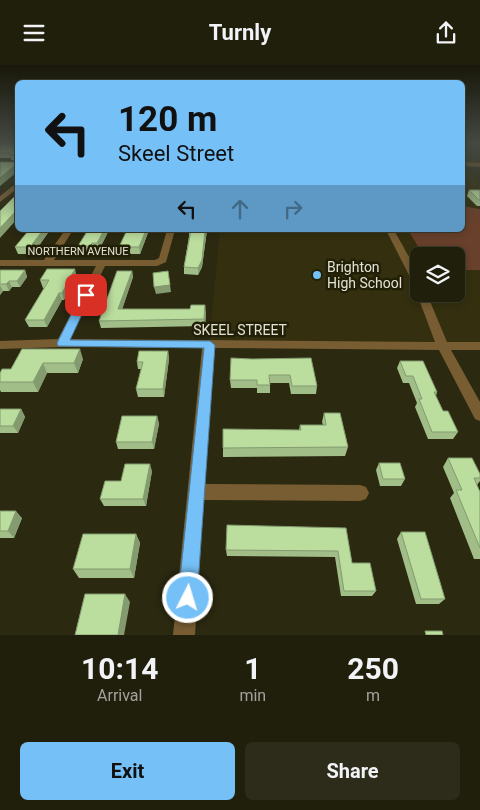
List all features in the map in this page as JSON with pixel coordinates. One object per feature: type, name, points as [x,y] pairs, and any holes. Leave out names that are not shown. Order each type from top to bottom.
[{"type":"street","points":[[0,200],[15,187]]},
{"type":"street","points":[[47,263],[68,232]]},
{"type":"street","name":"NORTHERN AVENUE","points":[[0,263],[157,263],[163,260],[170,232]]},
{"type":"street","points":[[391,232],[410,268]]},
{"type":"street","points":[[62,343],[102,263]]},
{"type":"street","points":[[425,302],[443,346],[480,415]]},
{"type":"street","name":"SKEEL STREET","points":[[0,345],[62,343],[480,346]]},
{"type":"street","points":[[184,635],[210,345]]},
{"type":"street","points":[[197,492],[360,493]]},
{"type":"shaded area","name":"Brighton High School","points":[[465,169],[480,182],[480,346],[209,344],[220,232],[465,232]]},
{"type":"shaded area","points":[[465,206],[480,209],[480,270],[465,270],[465,247],[418,247],[409,232],[465,232]]},
{"type":"building","points":[[0,169],[11,169],[0,178]]},
{"type":"building","points":[[469,190],[480,190],[480,200],[479,200]]},
{"type":"building","points":[[15,196],[15,212],[0,228],[0,211]]},
{"type":"building","points":[[27,232],[41,232],[30,247],[15,247]]},
{"type":"building","points":[[87,232],[103,232],[97,243],[92,243],[91,246],[78,246]]},
{"type":"building","points":[[126,232],[145,232],[139,247],[119,247]]},
{"type":"building","points":[[191,232],[205,232],[202,260],[198,268],[184,267]]},
{"type":"building","points":[[47,269],[75,269],[44,320],[25,320],[49,280],[40,280]]},
{"type":"building","points":[[0,270],[25,270],[17,281],[9,281],[6,284],[0,284]]},
{"type":"building","points":[[117,271],[132,271],[118,309],[190,309],[191,305],[205,305],[204,319],[99,321]]},
{"type":"building","points":[[168,271],[170,285],[154,287],[153,273]]},
{"type":"building","points":[[22,349],[80,349],[74,363],[43,363],[33,382],[0,382],[2,369],[11,369]]},
{"type":"building","points":[[139,351],[168,351],[163,389],[136,389],[143,362],[137,362]]},
{"type":"building","points":[[231,358],[311,358],[317,386],[292,386],[290,375],[269,375],[270,385],[257,385],[257,380],[230,380]]},
{"type":"building","points":[[400,361],[423,361],[443,411],[448,411],[458,432],[432,432],[419,399],[422,399],[413,376],[406,376]]},
{"type":"building","points":[[0,409],[21,409],[13,426],[0,426]]},
{"type":"building","points":[[324,413],[340,413],[348,447],[223,448],[223,429],[301,430],[300,425],[326,425]]},
{"type":"building","points":[[122,416],[157,416],[152,442],[116,442]]},
{"type":"building","points":[[448,458],[472,458],[480,474],[480,478],[474,478],[480,492],[480,548],[456,490],[462,490]]},
{"type":"building","points":[[379,463],[400,463],[405,479],[383,479]]},
{"type":"building","points":[[125,464],[150,464],[143,499],[100,499],[105,481],[121,481]]},
{"type":"building","points":[[0,511],[16,511],[8,531],[0,531]]},
{"type":"building","points":[[227,525],[346,528],[352,563],[370,563],[376,591],[344,591],[338,551],[226,550]]},
{"type":"building","points":[[401,532],[425,532],[445,599],[421,599]]},
{"type":"building","points":[[83,534],[136,534],[130,569],[73,569]]},
{"type":"building","points":[[85,594],[125,594],[118,635],[75,635]]},
{"type":"building","points":[[425,631],[442,631],[443,635],[426,635]]},
{"type":"place","name":"Brighton High School","points":[[317,275]]},
{"type":"route","points":[[86,295],[62,343],[210,345],[188,598]]}]
